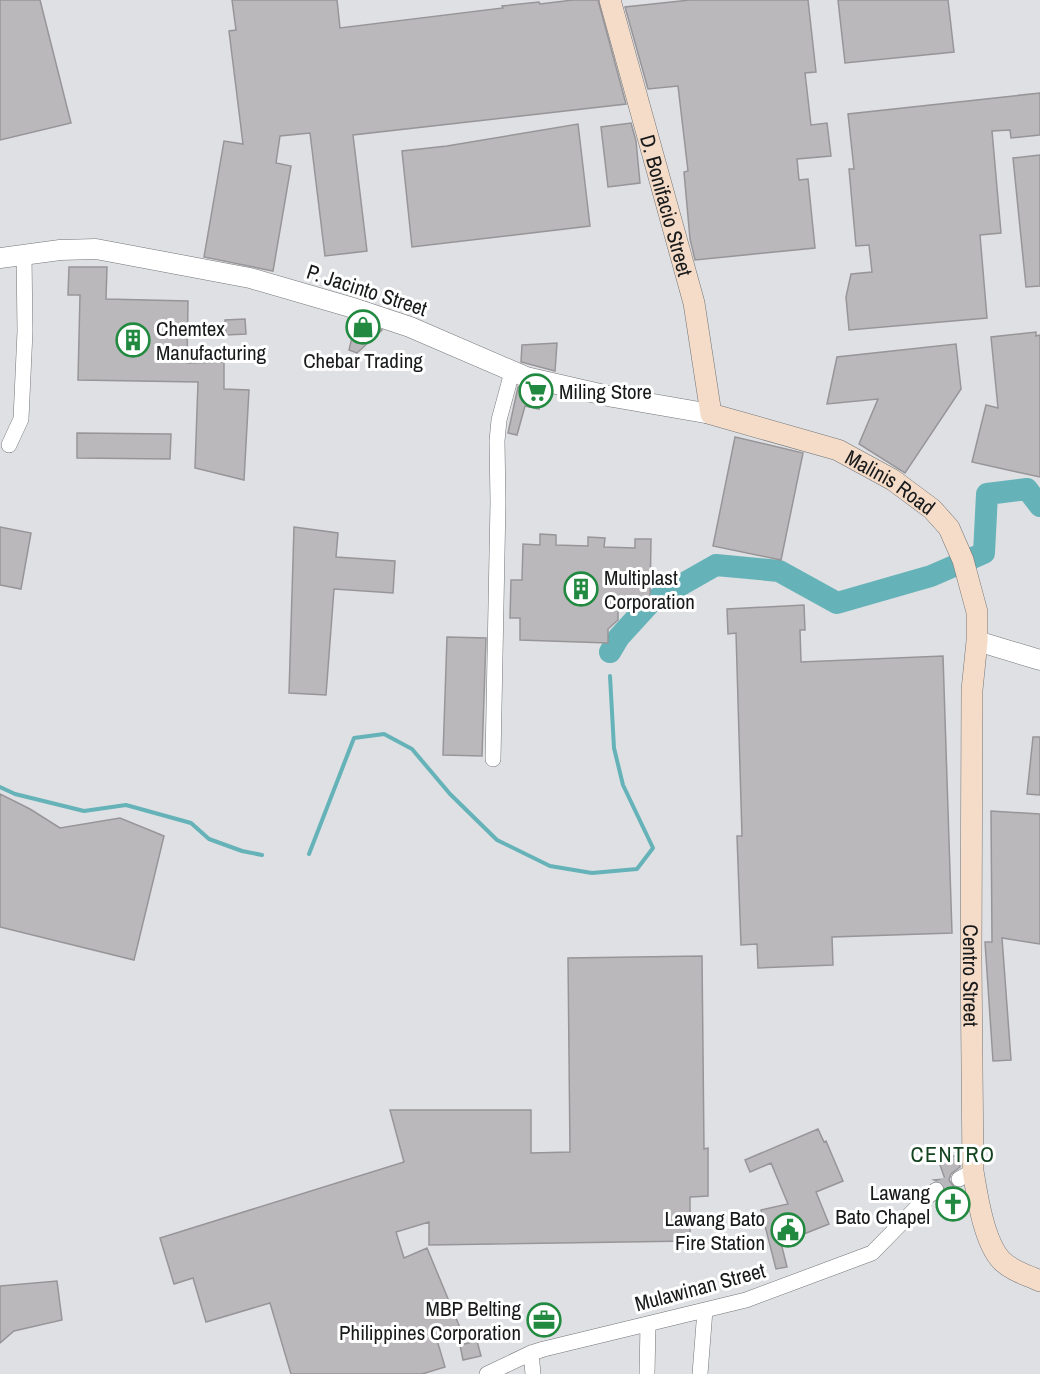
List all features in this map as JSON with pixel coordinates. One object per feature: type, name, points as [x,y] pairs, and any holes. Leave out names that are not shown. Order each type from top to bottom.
[{"type":"main road","name":"D. Bonifacio Street","points":[[610,0],[694,303],[711,414]]},
{"type":"main road","name":"Malinis Road","points":[[711,414],[838,450],[893,480],[932,509],[949,528],[965,566],[977,612],[977,640]]},
{"type":"main road","name":"Centro Street","points":[[977,640],[972,690],[971,971],[966,1175],[977,1194],[995,1252],[1013,1269],[1040,1281]]},
{"type":"street","name":"P. Jacinto Street","points":[[0,258],[96,249],[250,278],[411,327],[526,377],[711,414]]},
{"type":"street","points":[[9,445],[21,419],[26,331],[24,255]]},
{"type":"street","points":[[493,759],[497,441],[499,420],[512,372]]},
{"type":"street","points":[[977,640],[1040,660]]},
{"type":"street","name":"Mulawinan Street","points":[[487,1374],[531,1353],[746,1300],[872,1252],[936,1190]]},
{"type":"street","points":[[700,1374],[705,1310]]},
{"type":"street","points":[[647,1374],[648,1324]]},
{"type":"street","points":[[531,1353],[533,1374]]},
{"type":"building","points":[[0,0],[40,0],[71,123],[0,140]]},
{"type":"building","points":[[232,0],[337,0],[340,28],[503,8],[502,6],[598,0],[626,104],[353,135],[367,251],[325,256],[310,133],[280,136],[276,163],[291,166],[273,271],[204,257],[224,141],[243,144],[229,31],[236,30]]},
{"type":"building","points":[[690,0],[808,0],[816,72],[805,73],[811,125],[827,123],[831,156],[797,159],[799,180],[808,179],[815,248],[695,260],[690,239],[684,172],[688,171],[678,86],[648,89],[625,7]]},
{"type":"building","points":[[838,0],[948,0],[954,52],[845,63]]},
{"type":"building","points":[[1040,93],[1040,135],[1011,138],[1010,130],[992,131],[1001,233],[980,235],[987,318],[849,330],[846,297],[851,274],[872,272],[869,245],[856,246],[849,169],[854,169],[848,114]]},
{"type":"building","points":[[631,123],[636,141],[640,183],[608,187],[601,127]]},
{"type":"building","points":[[578,124],[590,226],[412,247],[402,151],[447,146]]},
{"type":"building","points":[[1040,155],[1040,286],[1026,287],[1013,158]]},
{"type":"building","points":[[69,267],[107,267],[106,299],[188,301],[187,363],[224,362],[224,389],[249,390],[244,480],[195,468],[198,382],[78,380],[80,295],[68,295]]},
{"type":"building","points":[[245,319],[246,334],[226,335],[225,320]]},
{"type":"building","points":[[359,323],[382,330],[357,353],[349,350],[355,325]]},
{"type":"building","points":[[1036,332],[1036,336],[1040,335],[1040,477],[972,462],[986,405],[998,408],[991,337]]},
{"type":"building","points":[[557,343],[555,371],[521,362],[522,345]]},
{"type":"building","points":[[956,344],[961,389],[905,473],[859,444],[878,399],[827,404],[837,357]]},
{"type":"building","points":[[518,387],[543,393],[539,409],[525,406],[517,435],[508,433]]},
{"type":"building","points":[[77,433],[171,434],[170,459],[77,458]]},
{"type":"building","points":[[735,437],[803,453],[781,560],[713,546]]},
{"type":"building","points":[[0,527],[31,533],[21,589],[0,585]]},
{"type":"building","points":[[294,527],[338,533],[336,557],[395,561],[393,593],[334,589],[326,695],[289,693]]},
{"type":"building","name":"Multiplast Corporation","points":[[540,534],[556,535],[556,545],[588,546],[588,537],[605,538],[604,547],[635,548],[635,539],[651,539],[650,598],[618,598],[618,620],[608,629],[608,643],[520,640],[520,618],[510,618],[511,580],[522,580],[523,544],[540,545]]},
{"type":"building","points":[[804,605],[805,630],[800,630],[801,662],[943,656],[952,933],[832,937],[833,965],[758,968],[757,944],[741,945],[737,836],[742,836],[736,633],[728,634],[727,609]]},
{"type":"building","points":[[447,637],[486,638],[482,756],[443,755]]},
{"type":"building","points":[[1033,737],[1040,737],[1040,795],[1027,794]]},
{"type":"building","points":[[0,794],[60,828],[120,818],[164,836],[134,960],[0,927]]},
{"type":"building","points":[[991,811],[1040,814],[1040,944],[1002,938],[1011,1060],[993,1061],[985,942],[992,942]]},
{"type":"building","points":[[702,956],[704,1149],[708,1148],[708,1196],[690,1197],[690,1241],[429,1245],[429,1222],[396,1232],[404,1258],[427,1248],[461,1330],[437,1340],[445,1367],[422,1374],[291,1374],[270,1303],[206,1322],[193,1278],[174,1284],[160,1238],[404,1162],[390,1110],[531,1110],[531,1153],[570,1152],[568,958]]},
{"type":"building","points":[[818,1129],[824,1142],[826,1141],[843,1181],[816,1192],[829,1224],[781,1243],[787,1267],[776,1269],[761,1210],[788,1204],[771,1163],[750,1172],[745,1160]]},
{"type":"building","points":[[959,1154],[960,1167],[951,1174],[949,1180],[954,1187],[960,1189],[945,1191],[943,1184],[934,1180],[945,1179],[939,1162]]},
{"type":"building","points":[[57,1281],[62,1320],[14,1331],[0,1343],[0,1286]]},
{"type":"building","points":[[477,1341],[481,1356],[463,1360],[460,1345]]},
{"type":"waterway","points":[[610,652],[619,637],[651,602],[716,565],[779,571],[837,603],[931,576],[984,553],[987,494],[1027,489],[1040,506]]},
{"type":"waterway","points":[[309,854],[354,738],[384,734],[412,749],[450,794],[497,840],[550,866],[592,873],[637,869],[653,848],[623,785],[614,748],[610,676]]},
{"type":"waterway","points":[[0,787],[15,794],[84,811],[126,805],[191,823],[209,839],[242,851],[262,855]]},
{"type":"tunnel","points":[[936,1190],[959,1179]]},
{"type":"place","name":"Chebar Trading","points":[[363,327]]},
{"type":"place","name":"Chemtex Manufacturing","points":[[133,340]]},
{"type":"place","name":"Miling Store","points":[[536,391]]},
{"type":"place","name":"Multiplast Corporation","points":[[581,589]]},
{"type":"place","name":"Lawang Bato Chapel","points":[[953,1204]]},
{"type":"place","name":"Lawang Bato Fire Station","points":[[788,1230]]},
{"type":"place","name":"MBP Belting Philippines Corporation","points":[[544,1320]]},
{"type":"district","name":"CENTRO","points":[[953,1154]]}]
